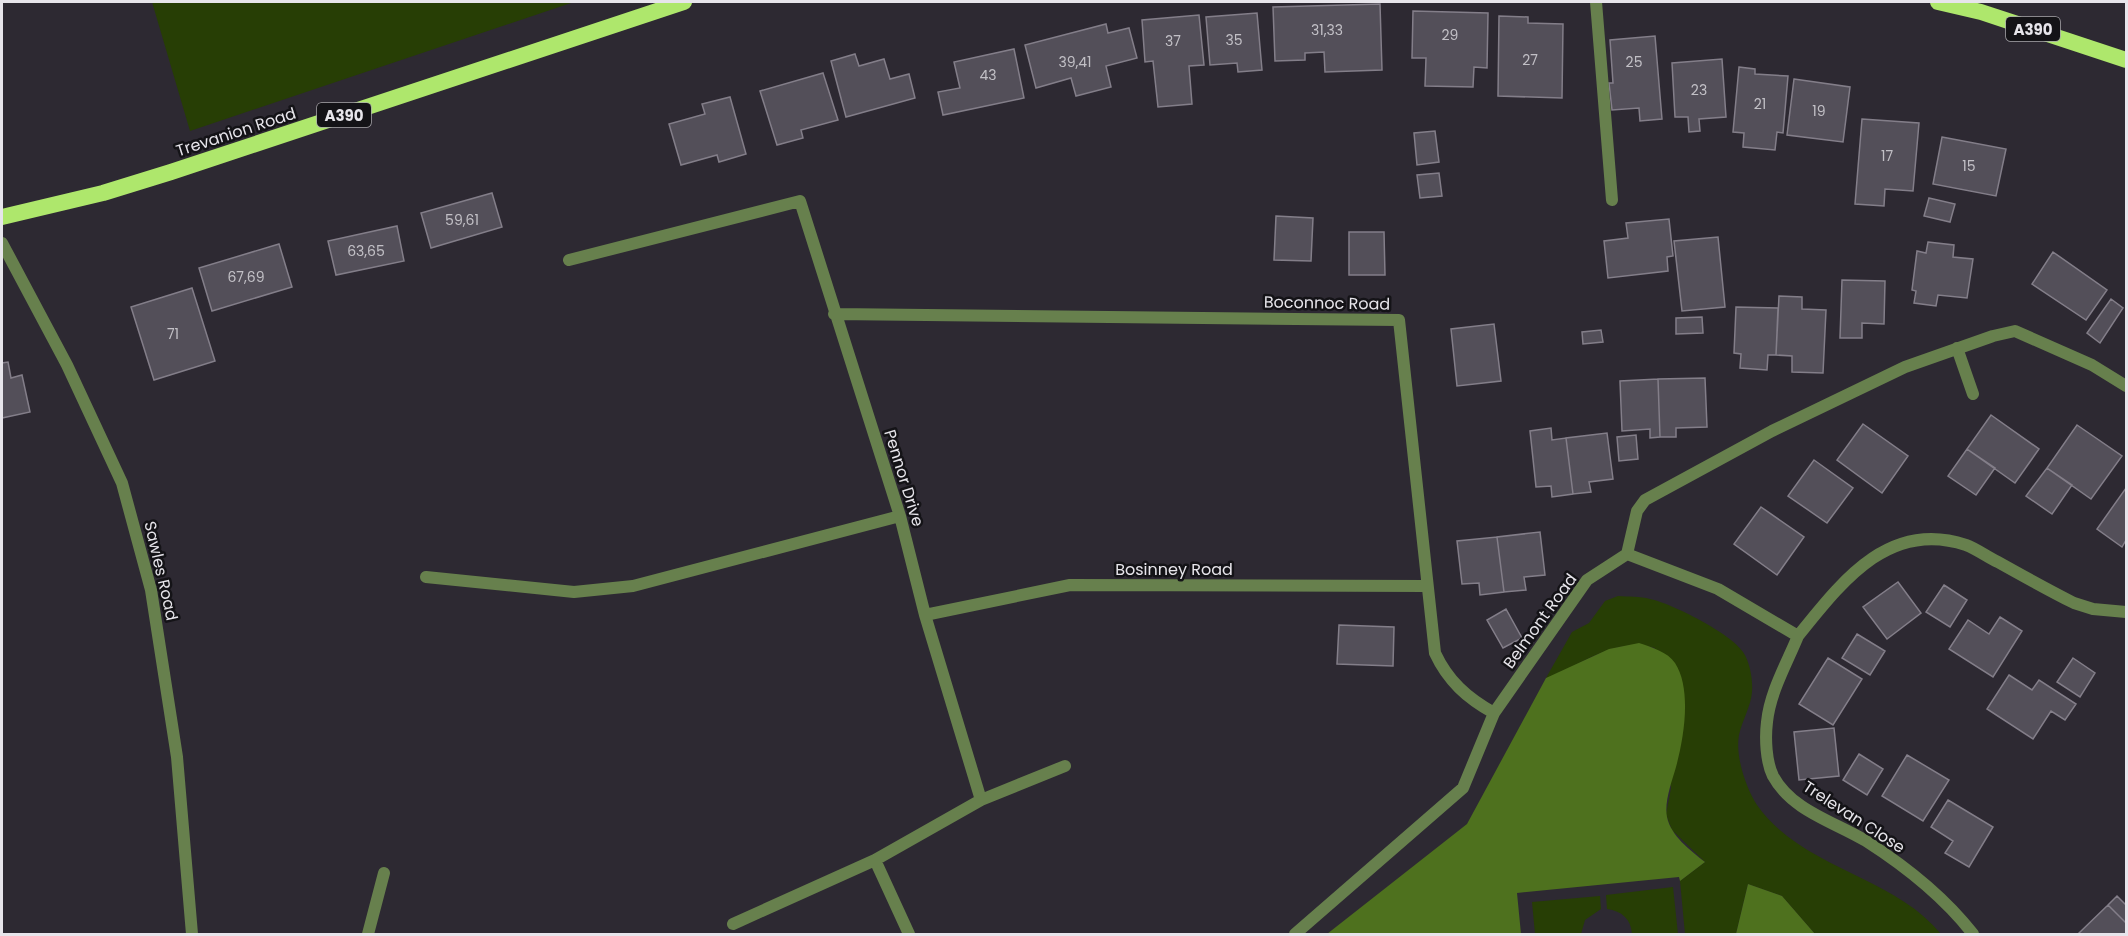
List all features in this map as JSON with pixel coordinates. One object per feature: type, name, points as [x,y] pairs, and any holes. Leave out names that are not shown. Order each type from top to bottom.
[{"type":"highway","name":"Trevanion Road","points":[[2,217],[103,193],[171,172],[684,2]]},
{"type":"highway","name":"A390","points":[[1938,2],[1981,12],[2127,60]]},
{"type":"street","points":[[1596,2],[1612,200]]},
{"type":"street","name":"Pennor Drive","points":[[569,260],[800,201],[900,516],[925,615],[981,800]]},
{"type":"street","name":"Sawles Road","points":[[2,243],[67,365],[122,483],[151,590],[177,757],[192,934]]},
{"type":"street","name":"Boconnoc Road","points":[[834,314],[1399,320],[1435,653],[1443,670],[1473,702],[1494,713]]},
{"type":"street","points":[[1798,636],[1718,589],[1627,554],[1637,511],[1645,500],[1772,431],[1905,367],[2015,331],[2092,365],[2127,386]]},
{"type":"street","points":[[1958,348],[1973,394]]},
{"type":"street","points":[[426,577],[574,592],[604,590],[633,586],[900,516]]},
{"type":"street","name":"Trelevan Close","points":[[1973,934],[1940,899],[1912,875],[1865,840],[1817,816],[1793,799],[1772,775],[1766,736],[1767,719],[1776,688],[1798,636],[1834,591],[1868,560],[1890,547],[1915,540],[1941,540],[1967,546],[2074,603],[2093,609],[2127,612]]},
{"type":"street","name":"Belmont Road","points":[[1295,934],[1464,788],[1494,713],[1587,580],[1627,554]]},
{"type":"street","name":"Bosinney Road","points":[[925,615],[1070,585],[1426,586]]},
{"type":"street","points":[[733,924],[875,860],[981,800],[1065,766]]},
{"type":"street","points":[[875,860],[909,934]]},
{"type":"street","points":[[368,934],[384,873]]},
{"type":"green space","points":[[152,2],[574,2],[190,131]]},
{"type":"green space","points":[[1618,596],[1646,598],[1672,606],[1714,628],[1737,645],[1748,661],[1752,687],[1750,703],[1739,735],[1740,762],[1745,781],[1757,805],[1776,826],[1798,844],[1898,898],[1921,914],[1941,934],[1815,934],[1782,896],[1748,884],[1736,934],[1685,934],[1680,881],[1705,862],[1672,830],[1666,814],[1671,788],[1655,648],[1640,645],[1612,649],[1546,678],[1572,632],[1589,623],[1605,601]]},
{"type":"green space","points":[[1639,643],[1668,656],[1675,663],[1680,674],[1685,700],[1684,728],[1666,811],[1669,824],[1677,836],[1705,862],[1680,881],[1679,877],[1517,893],[1521,934],[1327,934],[1467,824],[1546,678],[1609,649]]},
{"type":"green space","points":[[1748,884],[1782,896],[1815,934],[1736,934]]},
{"type":"green space","points":[[1673,887],[1678,934],[1632,934],[1630,924],[1625,917],[1607,909],[1606,895]]},
{"type":"green space","points":[[1600,896],[1601,909],[1585,920],[1581,934],[1535,934],[1532,902]]},
{"type":"building","points":[[1380,4],[1382,70],[1325,72],[1324,52],[1305,53],[1305,60],[1275,61],[1273,7]]},
{"type":"building","points":[[1413,11],[1488,13],[1487,68],[1474,67],[1473,87],[1425,86],[1426,58],[1412,58]]},
{"type":"building","points":[[1257,13],[1262,70],[1238,72],[1237,63],[1210,65],[1206,17]]},
{"type":"building","points":[[1199,15],[1204,65],[1189,66],[1192,104],[1158,107],[1153,61],[1145,62],[1142,20]]},
{"type":"building","points":[[1499,16],[1528,17],[1528,23],[1563,24],[1562,98],[1498,96]]},
{"type":"building","points":[[1106,24],[1108,33],[1129,28],[1137,58],[1106,66],[1111,87],[1076,96],[1071,78],[1036,88],[1025,45]]},
{"type":"building","points":[[1655,36],[1662,119],[1640,121],[1639,108],[1612,110],[1609,83],[1613,83],[1610,40]]},
{"type":"building","points":[[1014,49],[1024,98],[943,115],[938,92],[960,88],[954,62]]},
{"type":"building","points":[[855,54],[859,66],[884,59],[890,79],[909,74],[915,98],[846,117],[831,61]]},
{"type":"building","points":[[1722,59],[1726,117],[1699,119],[1700,131],[1689,132],[1688,117],[1675,117],[1672,63]]},
{"type":"building","points":[[1739,67],[1755,69],[1755,74],[1788,76],[1783,133],[1777,132],[1775,150],[1743,147],[1744,133],[1733,132]]},
{"type":"building","points":[[823,73],[838,120],[801,130],[803,138],[777,145],[760,91]]},
{"type":"building","points":[[1794,79],[1850,87],[1843,142],[1787,135]]},
{"type":"building","points":[[730,97],[746,154],[719,162],[717,155],[681,165],[669,124],[705,114],[702,104]]},
{"type":"building","points":[[1862,119],[1919,123],[1913,191],[1885,189],[1884,206],[1855,204]]},
{"type":"building","points":[[1435,131],[1439,162],[1417,165],[1414,133]]},
{"type":"building","points":[[1942,137],[2006,149],[1996,196],[1933,184]]},
{"type":"building","points":[[1439,173],[1442,196],[1420,198],[1417,175]]},
{"type":"building","points":[[492,193],[502,227],[431,248],[421,213]]},
{"type":"building","points":[[1929,198],[1955,204],[1950,222],[1924,216]]},
{"type":"building","points":[[1276,216],[1313,218],[1311,261],[1274,260]]},
{"type":"building","points":[[1669,219],[1673,256],[1667,257],[1668,271],[1608,278],[1604,241],[1628,238],[1626,223]]},
{"type":"building","points":[[397,226],[404,261],[336,275],[328,241]]},
{"type":"building","points":[[1349,232],[1384,232],[1385,275],[1349,275]]},
{"type":"building","points":[[1718,237],[1725,307],[1682,311],[1674,241]]},
{"type":"building","points":[[1928,242],[1954,245],[1953,257],[1973,259],[1967,298],[1938,295],[1936,306],[1914,303],[1916,291],[1912,290],[1917,251],[1926,253]]},
{"type":"building","points":[[279,244],[292,287],[212,311],[199,268]]},
{"type":"building","points":[[2053,252],[2107,290],[2086,320],[2032,284]]},
{"type":"building","points":[[1842,280],[1885,281],[1884,324],[1862,323],[1862,338],[1840,338]]},
{"type":"building","points":[[192,288],[215,361],[154,380],[131,307]]},
{"type":"building","points":[[1779,296],[1802,297],[1802,309],[1826,310],[1823,373],[1792,372],[1792,356],[1776,355]]},
{"type":"building","points":[[2111,299],[2123,308],[2100,343],[2087,333]]},
{"type":"building","points":[[1736,307],[1778,308],[1776,355],[1768,355],[1767,370],[1740,368],[1741,354],[1734,353]]},
{"type":"building","points":[[1702,317],[1703,333],[1676,334],[1676,318]]},
{"type":"building","points":[[1494,324],[1501,381],[1457,386],[1451,329]]},
{"type":"building","points":[[1601,330],[1603,342],[1583,344],[1582,332]]},
{"type":"building","points":[[8,362],[11,378],[22,375],[30,412],[2,418],[2,363]]},
{"type":"building","points":[[1705,378],[1707,427],[1676,428],[1676,437],[1660,437],[1658,379]]},
{"type":"building","points":[[1658,379],[1660,437],[1650,438],[1650,429],[1622,431],[1620,381]]},
{"type":"building","points":[[1991,415],[2039,449],[2015,483],[1967,449]]},
{"type":"building","points":[[1863,424],[1908,456],[1882,493],[1837,460]]},
{"type":"building","points":[[2077,425],[2122,456],[2091,499],[2047,468]]},
{"type":"building","points":[[1551,428],[1552,440],[1566,438],[1573,494],[1552,497],[1551,486],[1536,487],[1530,431]]},
{"type":"building","points":[[1607,433],[1613,479],[1589,482],[1591,492],[1573,494],[1566,438]]},
{"type":"building","points":[[1636,435],[1638,459],[1619,461],[1617,437]]},
{"type":"building","points":[[1967,449],[1995,468],[1976,495],[1948,476]]},
{"type":"building","points":[[1814,460],[1853,488],[1827,523],[1788,496]]},
{"type":"building","points":[[2047,468],[2072,485],[2052,514],[2026,496]]},
{"type":"building","points":[[2126,488],[2126,540],[2122,547],[2097,529]]},
{"type":"building","points":[[1761,507],[1804,537],[1777,575],[1734,544]]},
{"type":"building","points":[[1540,532],[1545,575],[1524,577],[1526,590],[1504,592],[1497,537]]},
{"type":"building","points":[[1497,537],[1504,592],[1480,595],[1479,583],[1462,584],[1457,541]]},
{"type":"building","points":[[1898,582],[1921,613],[1887,639],[1863,607]]},
{"type":"building","points":[[1944,585],[1967,600],[1950,627],[1926,612]]},
{"type":"building","points":[[1506,609],[1522,638],[1503,648],[1487,620]]},
{"type":"building","points":[[2000,617],[2022,631],[1993,677],[1949,649],[1968,620],[1989,634]]},
{"type":"building","points":[[1339,625],[1394,627],[1393,666],[1337,664]]},
{"type":"building","points":[[1857,634],[1885,651],[1870,675],[1842,658]]},
{"type":"building","points":[[1828,658],[1862,679],[1833,725],[1799,704]]},
{"type":"building","points":[[2073,658],[2095,673],[2080,697],[2057,682]]},
{"type":"building","points":[[2009,675],[2032,690],[2039,680],[2076,704],[2065,720],[2051,711],[2033,739],[1987,709]]},
{"type":"building","points":[[1834,728],[1839,776],[1799,780],[1794,732]]},
{"type":"building","points":[[1859,754],[1883,769],[1867,795],[1843,780]]},
{"type":"building","points":[[1907,755],[1949,780],[1923,821],[1882,796]]},
{"type":"building","points":[[1948,800],[1993,827],[1969,867],[1945,853],[1953,841],[1931,827]]},
{"type":"building","points":[[2117,896],[2126,905],[2126,923],[2108,905]]},
{"type":"building","points":[[2108,905],[2126,923],[2126,934],[2078,934]]}]
